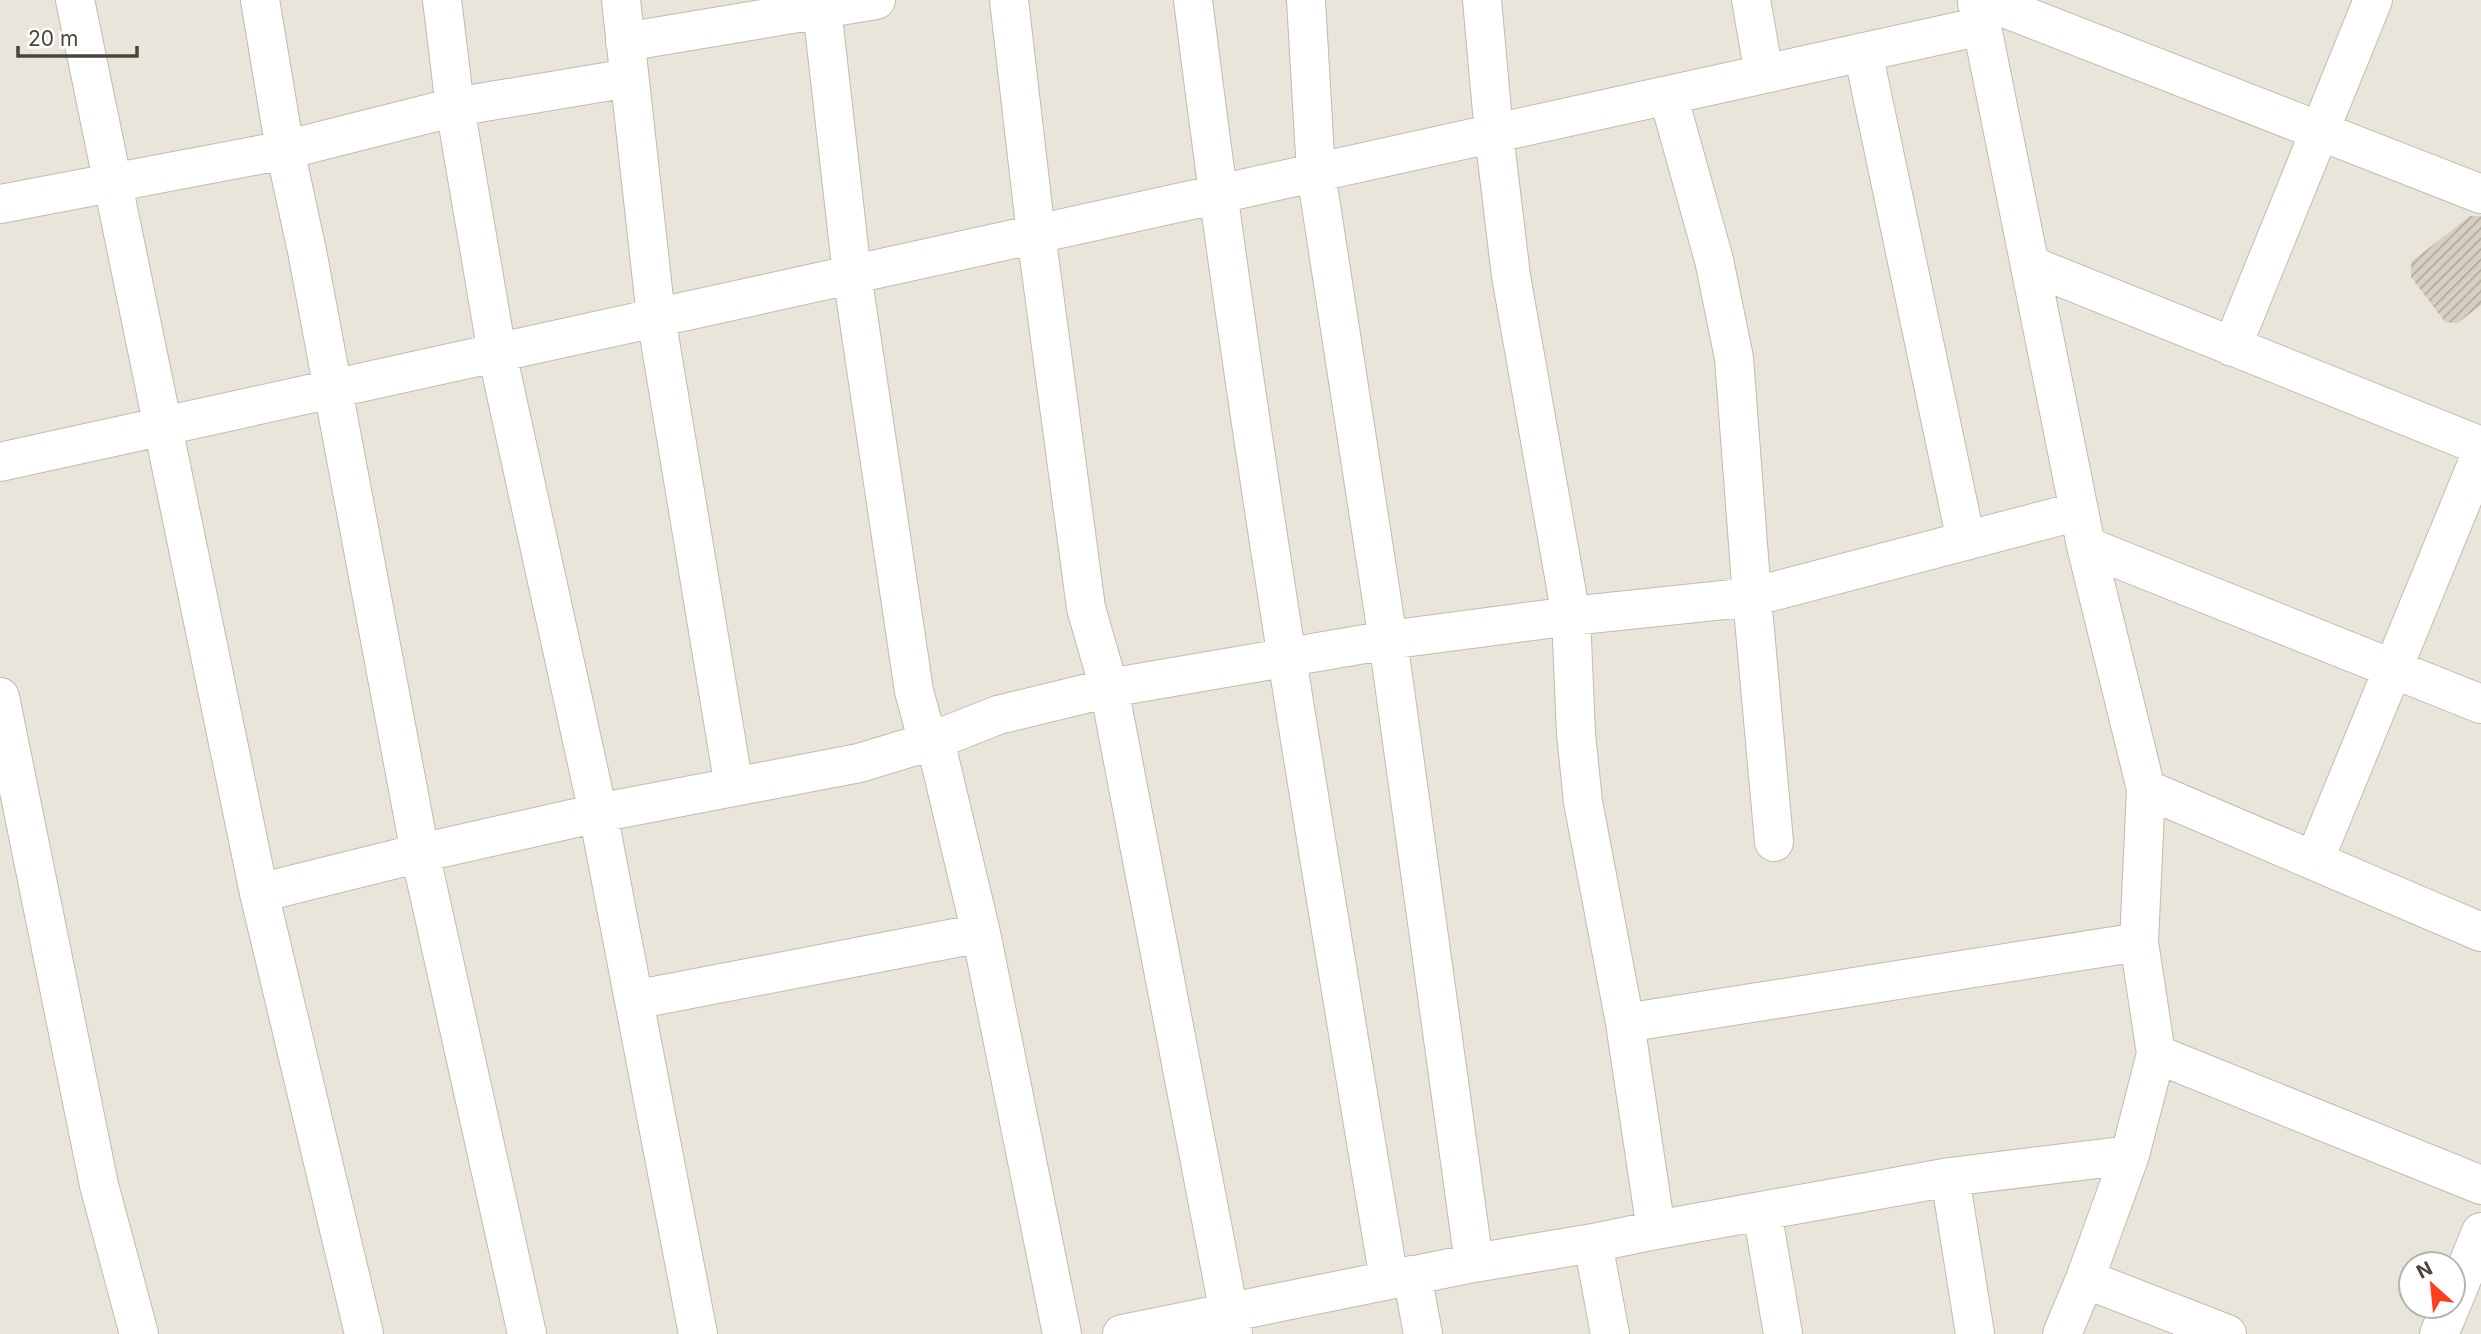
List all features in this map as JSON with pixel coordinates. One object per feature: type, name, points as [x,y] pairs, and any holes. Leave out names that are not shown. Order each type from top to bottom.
[{"type":"street","points":[[75,0],[259,893],[364,1334]]},
{"type":"street","points":[[260,0],[285,150],[307,251],[420,853],[527,1334]]},
{"type":"street","points":[[442,0],[456,107],[497,352],[598,813],[698,1334]]},
{"type":"street","points":[[621,0],[656,317],[734,788]]},
{"type":"street","points":[[0,204],[285,150],[456,107],[822,5],[876,0]]},
{"type":"street","points":[[1009,0],[1035,234],[1086,608],[1108,688],[1231,1323]]},
{"type":"street","points":[[1192,0],[1217,194],[1286,657],[1401,1277],[1423,1334]]},
{"type":"street","points":[[1306,0],[1316,173],[1388,640],[1475,1263]]},
{"type":"street","points":[[1482,0],[1511,276],[1571,616],[1576,734],[1583,802],[1625,1023],[1656,1230]]},
{"type":"street","points":[[1751,0],[1764,74]]},
{"type":"street","points":[[2232,347],[2373,0]]},
{"type":"street","points":[[822,5],[852,274],[914,691],[923,724],[935,740],[981,933],[1062,1334]]},
{"type":"street","points":[[1981,9],[2083,528],[2146,789],[2138,942],[2155,1054],[2130,1155],[2062,1334]]},
{"type":"street","points":[[0,461],[1863,52],[1981,9],[2320,131],[2481,194]]},
{"type":"street","points":[[1863,52],[1966,541]]},
{"type":"street","points":[[1668,95],[1714,260],[1734,358],[1774,842]]},
{"type":"street","points":[[2030,265],[2481,446]]},
{"type":"street","points":[[2314,861],[2481,454]]},
{"type":"street","points":[[259,893],[598,813],[859,763],[935,740],[998,715],[1108,688],[1388,640],[1571,616],[1752,597],[1966,541],[2083,528],[2481,704]]},
{"type":"street","points":[[0,697],[99,1185],[139,1334]]},
{"type":"street","points":[[2146,789],[2481,932]]},
{"type":"street","points":[[634,1000],[981,933]]},
{"type":"street","points":[[1625,1023],[2138,942]]},
{"type":"street","points":[[2155,1054],[2481,1185]]},
{"type":"street","points":[[1122,1334],[1231,1323],[1401,1277],[1950,1177],[2130,1155]]},
{"type":"street","points":[[1950,1177],[1975,1334]]},
{"type":"street","points":[[1762,1211],[1783,1334]]},
{"type":"street","points":[[2467,1266],[2481,1232]]},
{"type":"street","points":[[1593,1244],[1610,1334]]},
{"type":"street","points":[[2085,1279],[2227,1334]]},
{"type":"shaded area","points":[[0,0],[2481,0],[2481,1334],[0,1334]]},
{"type":"building","points":[[2470,216],[2481,216],[2481,305],[2458,323],[2445,322],[2411,277],[2411,262]]}]
